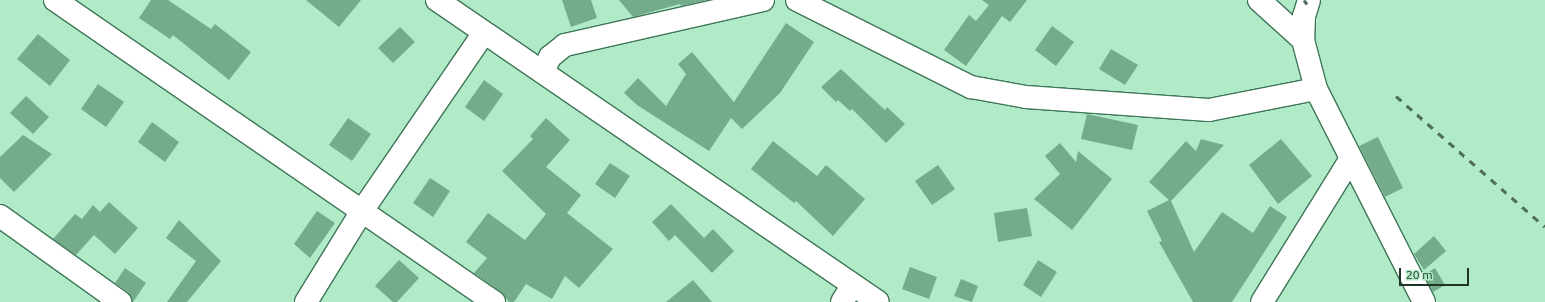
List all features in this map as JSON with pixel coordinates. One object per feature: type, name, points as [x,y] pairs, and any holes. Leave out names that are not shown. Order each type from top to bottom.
[{"type":"street","points":[[55,0],[494,302]]},
{"type":"street","points":[[437,0],[543,72],[847,294],[878,302]]},
{"type":"street","points":[[543,72],[550,57],[566,45],[763,0]]},
{"type":"street","points":[[797,0],[971,87],[1026,97],[1209,110],[1316,89]]},
{"type":"street","points":[[1259,0],[1303,40]]},
{"type":"street","points":[[1309,0],[1304,16],[1303,40],[1316,89],[1350,160],[1424,302]]},
{"type":"street","points":[[306,302],[362,211],[484,33]]},
{"type":"street","points":[[1262,302],[1350,160]]},
{"type":"street","points":[[0,216],[120,302]]},
{"type":"building","points":[[151,0],[168,0],[211,29],[215,24],[251,52],[229,80],[173,35],[170,39],[139,18]]},
{"type":"building","points":[[306,0],[361,0],[339,27]]},
{"type":"building","points":[[562,0],[591,0],[597,18],[571,27]]},
{"type":"building","points":[[619,0],[707,0],[681,6],[680,4],[633,17]]},
{"type":"building","points":[[982,0],[1027,0],[1010,22],[1002,16],[966,66],[944,50],[969,15],[976,21],[989,5]]},
{"type":"building","points":[[786,23],[814,42],[780,93],[742,129],[731,118],[709,151],[637,105],[624,93],[638,78],[666,106],[686,74],[678,64],[692,52],[734,102]]},
{"type":"building","points":[[1052,26],[1074,42],[1056,66],[1035,50]]},
{"type":"building","points":[[400,27],[415,42],[393,63],[378,48]]},
{"type":"building","points":[[38,34],[70,60],[50,86],[17,59]]},
{"type":"building","points":[[1111,49],[1138,65],[1125,85],[1099,69]]},
{"type":"building","points":[[841,69],[885,110],[887,107],[905,124],[886,143],[852,109],[850,111],[838,100],[836,102],[821,87]]},
{"type":"building","points":[[484,80],[503,94],[484,121],[465,107]]},
{"type":"building","points":[[98,84],[124,102],[106,127],[81,109]]},
{"type":"building","points":[[26,96],[49,117],[33,134],[10,113]]},
{"type":"building","points":[[1087,114],[1138,125],[1132,150],[1081,139]]},
{"type":"building","points":[[348,118],[371,134],[352,161],[329,145]]},
{"type":"building","points":[[546,118],[570,140],[546,167],[581,195],[567,213],[613,249],[579,288],[565,276],[552,299],[526,284],[514,302],[509,302],[501,292],[474,273],[487,258],[466,242],[488,213],[525,240],[546,214],[502,171],[533,139],[530,136]]},
{"type":"building","points":[[152,122],[179,142],[165,162],[138,142]]},
{"type":"building","points":[[23,135],[52,154],[14,192],[0,178],[0,157]]},
{"type":"building","points":[[1378,137],[1403,188],[1385,197],[1359,146]]},
{"type":"building","points":[[1201,139],[1224,145],[1171,201],[1194,252],[1222,212],[1253,233],[1270,206],[1287,217],[1232,302],[1193,302],[1159,242],[1162,241],[1147,211],[1169,200],[1149,182],[1186,141],[1196,151]]},
{"type":"building","points":[[1281,139],[1312,176],[1278,204],[1249,165]]},
{"type":"building","points":[[773,141],[817,176],[826,165],[865,199],[833,236],[796,201],[794,203],[751,169]]},
{"type":"building","points":[[1060,143],[1076,162],[1078,151],[1112,179],[1072,230],[1034,199],[1060,174],[1045,156]]},
{"type":"building","points":[[610,163],[630,176],[615,198],[595,184]]},
{"type":"building","points":[[938,165],[955,189],[932,205],[915,181]]},
{"type":"building","points":[[430,178],[450,191],[433,217],[413,203]]},
{"type":"building","points":[[109,202],[138,228],[115,254],[94,235],[76,255],[53,239],[75,214],[82,219],[93,205],[100,212]]},
{"type":"building","points":[[671,204],[704,238],[713,229],[734,251],[712,273],[675,235],[669,241],[652,222]]},
{"type":"building","points":[[1027,208],[1032,236],[998,242],[994,213]]},
{"type":"building","points":[[317,211],[335,223],[310,258],[294,244]]},
{"type":"building","points":[[179,220],[221,261],[187,302],[167,302],[196,261],[166,238]]},
{"type":"building","points":[[1434,236],[1446,251],[1424,270],[1414,254]]},
{"type":"building","points":[[399,260],[419,278],[397,302],[393,302],[375,286]]},
{"type":"building","points":[[1038,260],[1057,272],[1041,297],[1023,285]]},
{"type":"building","points":[[910,267],[937,277],[929,299],[902,289]]},
{"type":"building","points":[[125,268],[146,283],[133,302],[128,292],[115,283]]},
{"type":"building","points":[[1435,268],[1445,285],[1433,292],[1424,275]]},
{"type":"building","points":[[961,279],[978,286],[972,302],[954,296]]},
{"type":"building","points":[[693,280],[712,302],[666,302]]},
{"type":"railway","points":[[1304,0],[1307,4]]},
{"type":"railway","points":[[1396,96],[1545,227]]}]
